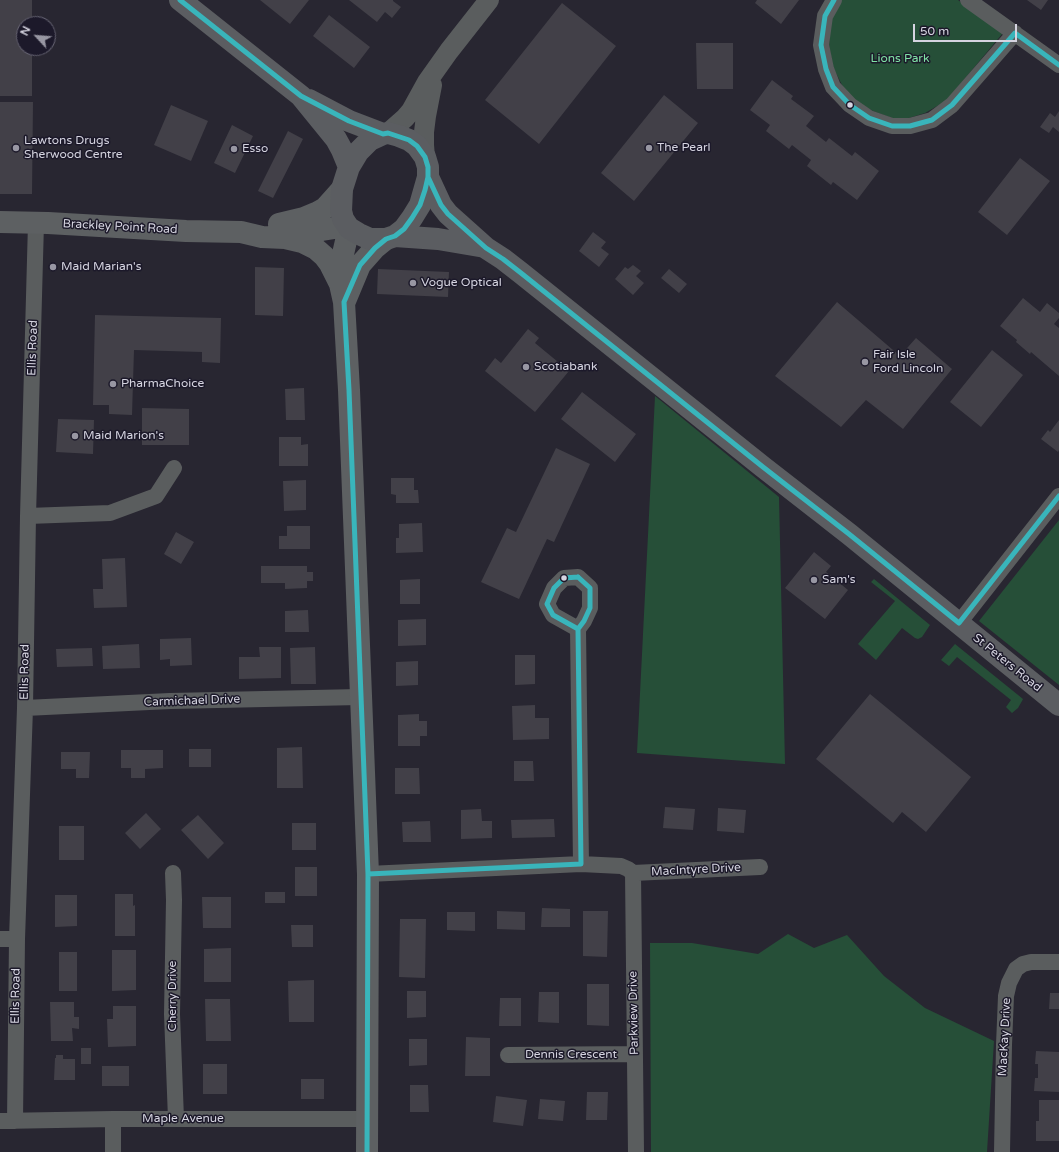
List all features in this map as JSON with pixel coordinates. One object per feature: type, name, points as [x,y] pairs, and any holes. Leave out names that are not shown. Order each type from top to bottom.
[{"type":"main road","points":[[180,0],[301,96],[349,121],[409,140],[417,146],[427,167],[420,205],[404,229],[375,248],[360,265],[342,293]]},
{"type":"main road","points":[[301,96],[336,139],[349,167]]},
{"type":"main road","points":[[386,133],[370,140],[358,152],[349,167],[342,189],[341,211],[343,219],[348,227],[359,234],[370,239],[390,238]]},
{"type":"main road","name":"St Peters Road","points":[[427,167],[441,205],[448,214],[486,248],[521,273],[849,534],[1059,705]]},
{"type":"main road","name":"Brackley Point Road","points":[[241,232],[264,226],[292,222],[316,213],[325,208],[342,189]]},
{"type":"main road","name":"Brackley Point Road","points":[[0,222],[36,222],[186,231],[241,232],[262,237],[285,238],[322,230],[348,227]]},
{"type":"main road","points":[[348,227],[343,254],[342,293],[349,390],[368,874],[367,1152]]},
{"type":"main road","points":[[285,238],[302,242],[316,249],[324,256],[333,269],[342,293]]},
{"type":"main road","name":"St Peters Road","points":[[390,238],[438,239],[486,248]]},
{"type":"street","points":[[386,133],[405,118],[411,111],[422,90],[449,51],[489,0]]},
{"type":"street","points":[[834,0],[825,16],[820,45],[826,69],[833,87],[850,105],[869,118],[892,126],[910,126],[932,120],[952,106],[1015,33]]},
{"type":"street","points":[[968,0],[1059,65]]},
{"type":"street","points":[[427,167],[424,145],[426,116],[434,73]]},
{"type":"street","name":"Ellis Road","points":[[8,1121],[17,939],[25,708],[28,516],[36,222]]},
{"type":"street","points":[[28,516],[110,513],[156,496],[174,468]]},
{"type":"street","points":[[959,623],[1059,496]]},
{"type":"street","points":[[578,629],[581,864]]},
{"type":"street","name":"Carmichael Drive","points":[[25,708],[170,701],[360,697]]},
{"type":"street","points":[[368,874],[581,864],[622,866],[628,868],[633,873]]},
{"type":"street","name":"MacIntyre Drive","points":[[633,873],[760,867]]},
{"type":"street","name":"Cherry Drive","points":[[173,873],[172,1014],[176,1119]]},
{"type":"street","name":"Parkview Drive","points":[[633,873],[636,1152]]},
{"type":"street","points":[[0,939],[17,939]]},
{"type":"street","name":"MacKay Drive","points":[[1002,1152],[1004,1038],[1006,996],[1009,983],[1016,969],[1023,964],[1031,962],[1059,962]]},
{"type":"street","name":"Dennis Crescent","points":[[508,1055],[635,1054]]},
{"type":"street","points":[[113,1119],[113,1152]]},
{"type":"street","name":"Maple Avenue","points":[[8,1121],[113,1119],[366,1119]]},
{"type":"green space","name":"Lions Park","points":[[841,0],[958,0],[1003,33],[946,101],[925,113],[909,118],[892,118],[873,111],[853,100],[842,85],[833,67],[829,45],[831,18]]},
{"type":"green space","points":[[655,396],[779,497],[785,764],[637,753]]},
{"type":"green space","points":[[1059,520],[1059,685],[979,621]]},
{"type":"green space","points":[[874,579],[930,625],[922,637],[918,639],[902,628],[876,660],[858,644],[895,601],[871,582]]},
{"type":"green space","points":[[955,644],[1023,699],[1018,708],[1012,713],[1006,707],[1011,700],[957,657],[949,666],[941,660]]},
{"type":"green space","points":[[788,934],[814,948],[847,935],[884,976],[925,1008],[994,1041],[987,1152],[651,1152],[650,943],[692,943],[758,954]]},
{"type":"building","points":[[0,0],[32,0],[32,16],[16,16],[16,56],[32,56],[32,96],[0,96]]},
{"type":"building","points":[[260,0],[309,0],[290,24]]},
{"type":"building","points":[[349,0],[393,0],[401,7],[392,18],[385,12],[377,22]]},
{"type":"building","points":[[757,0],[799,0],[781,24],[755,3]]},
{"type":"building","points":[[1027,0],[1048,0],[1041,10]]},
{"type":"building","points":[[562,3],[616,46],[539,144],[485,100]]},
{"type":"building","points":[[329,15],[370,47],[354,68],[313,36]]},
{"type":"building","points":[[696,43],[733,43],[733,89],[697,89]]},
{"type":"building","points":[[772,80],[793,96],[791,99],[814,116],[806,126],[826,142],[829,138],[852,156],[855,152],[879,171],[857,200],[833,182],[831,185],[807,166],[811,160],[792,145],[789,149],[766,131],[770,125],[750,110]]},
{"type":"building","name":"The Pearl","points":[[664,95],[698,123],[634,201],[601,173]]},
{"type":"building","name":"Lawtons Drugs Sherwood Centre","points":[[0,102],[33,102],[32,194],[0,194]]},
{"type":"building","points":[[171,105],[208,121],[191,161],[154,145]]},
{"type":"building","points":[[1059,111],[1059,132],[1053,127],[1049,133],[1040,127],[1050,113],[1055,117]]},
{"type":"building","name":"Esso","points":[[232,125],[253,136],[235,173],[214,163]]},
{"type":"building","points":[[288,131],[303,139],[273,198],[258,191]]},
{"type":"building","points":[[1020,158],[1050,181],[1007,235],[978,212]]},
{"type":"building","points":[[593,232],[606,242],[601,248],[609,254],[599,267],[579,251]]},
{"type":"building","points":[[633,265],[641,271],[636,276],[644,283],[633,295],[615,279],[625,267],[628,269]]},
{"type":"building","points":[[255,267],[284,268],[283,316],[255,315]]},
{"type":"building","name":"Vogue Optical","points":[[378,269],[449,272],[448,297],[377,294]]},
{"type":"building","points":[[669,269],[687,284],[679,293],[661,278]]},
{"type":"building","points":[[1023,298],[1040,312],[1047,303],[1059,313],[1059,318],[1054,324],[1059,328],[1059,376],[1031,352],[1030,354],[1016,342],[1017,340],[1000,326]]},
{"type":"building","name":"Fair Isle Ford Lincoln","points":[[837,302],[900,356],[916,338],[952,369],[903,429],[866,400],[841,427],[775,376]]},
{"type":"building","name":"PharmaChoice","points":[[95,315],[221,318],[220,363],[202,362],[202,352],[134,350],[132,415],[109,414],[109,405],[93,405]]},
{"type":"building","name":"Scotiabank","points":[[528,329],[539,338],[535,343],[569,371],[535,412],[485,371],[495,358],[501,363]]},
{"type":"building","points":[[992,350],[1023,375],[981,427],[950,402]]},
{"type":"building","points":[[304,388],[305,420],[286,420],[285,389]]},
{"type":"building","points":[[582,392],[636,434],[615,462],[561,419]]},
{"type":"building","points":[[142,408],[189,409],[189,445],[142,445]]},
{"type":"building","name":"Maid Marion's","points":[[58,419],[94,420],[93,454],[56,452]]},
{"type":"building","points":[[1059,420],[1058,452],[1041,439],[1048,430],[1050,432]]},
{"type":"building","points":[[279,437],[301,437],[301,445],[308,444],[308,466],[279,466]]},
{"type":"building","points":[[556,448],[590,464],[554,542],[547,539],[519,599],[481,582],[507,528],[516,532]]},
{"type":"building","points":[[391,478],[414,478],[414,490],[418,490],[419,503],[396,503],[396,495],[391,494]]},
{"type":"building","points":[[306,480],[306,510],[284,511],[283,481]]},
{"type":"building","points":[[422,523],[423,552],[396,553],[396,538],[399,538],[399,524]]},
{"type":"building","points":[[287,526],[310,526],[310,549],[279,549],[279,536],[287,536]]},
{"type":"building","points":[[176,532],[194,542],[181,564],[164,554]]},
{"type":"building","name":"Sam's","points":[[814,552],[831,566],[826,572],[848,590],[825,619],[785,588]]},
{"type":"building","points":[[125,558],[127,607],[94,608],[93,589],[103,589],[102,559]]},
{"type":"building","points":[[261,566],[307,566],[307,572],[313,572],[313,581],[307,581],[307,588],[285,589],[285,583],[261,583]]},
{"type":"building","points":[[420,579],[420,604],[400,604],[400,580]]},
{"type":"building","points":[[308,610],[309,632],[285,632],[285,611]]},
{"type":"building","points":[[426,619],[426,645],[398,646],[398,620]]},
{"type":"building","points":[[191,638],[192,665],[170,666],[170,659],[160,660],[160,639]]},
{"type":"building","points":[[139,644],[140,668],[103,669],[102,646]]},
{"type":"building","points":[[259,647],[281,647],[281,678],[239,679],[239,657],[260,657]]},
{"type":"building","points":[[315,647],[316,684],[291,684],[290,648]]},
{"type":"building","points":[[92,648],[93,666],[57,667],[56,649]]},
{"type":"building","points":[[515,655],[535,655],[535,684],[515,685]]},
{"type":"building","points":[[418,661],[418,685],[396,686],[396,662]]},
{"type":"building","points":[[870,694],[971,777],[926,832],[902,812],[893,823],[816,759]]},
{"type":"building","points":[[535,705],[535,718],[549,718],[549,739],[513,740],[512,706]]},
{"type":"building","points":[[419,714],[419,721],[427,721],[427,736],[420,736],[420,746],[398,746],[398,715]]},
{"type":"building","points":[[302,747],[303,788],[277,788],[277,748]]},
{"type":"building","points":[[189,749],[211,749],[211,767],[189,767]]},
{"type":"building","points":[[121,750],[163,750],[163,768],[145,769],[145,778],[131,778],[131,768],[121,768]]},
{"type":"building","points":[[61,752],[90,752],[89,778],[76,778],[76,769],[61,769]]},
{"type":"building","points":[[514,761],[533,761],[534,781],[514,781]]},
{"type":"building","points":[[395,768],[419,768],[420,794],[395,794]]},
{"type":"building","points":[[665,807],[695,809],[693,830],[663,828]]},
{"type":"building","points":[[718,808],[746,810],[744,833],[717,831]]},
{"type":"building","points":[[481,809],[482,821],[492,821],[492,838],[461,839],[461,810]]},
{"type":"building","points":[[146,813],[161,829],[140,849],[125,833]]},
{"type":"building","points":[[198,815],[224,843],[208,859],[181,830]]},
{"type":"building","points":[[554,819],[555,837],[512,838],[511,820]]},
{"type":"building","points":[[430,821],[431,842],[403,842],[402,822]]},
{"type":"building","points":[[292,823],[316,823],[316,850],[292,850]]},
{"type":"building","points":[[59,826],[84,826],[84,860],[59,860]]},
{"type":"building","points":[[295,867],[317,867],[317,896],[295,896]]},
{"type":"building","points":[[265,892],[285,892],[285,903],[265,903]]},
{"type":"building","points":[[115,894],[133,894],[133,906],[135,905],[135,936],[115,936]]},
{"type":"building","points":[[55,895],[77,895],[77,926],[55,927]]},
{"type":"building","points":[[202,897],[231,897],[231,928],[203,928]]},
{"type":"building","points":[[542,908],[570,909],[570,927],[541,927]]},
{"type":"building","points":[[497,911],[525,912],[525,930],[497,929]]},
{"type":"building","points":[[583,911],[608,911],[607,957],[583,956]]},
{"type":"building","points":[[447,912],[475,912],[475,931],[447,930]]},
{"type":"building","points":[[400,919],[426,919],[425,978],[399,977]]},
{"type":"building","points":[[291,925],[313,925],[313,947],[292,947]]},
{"type":"building","points":[[231,948],[231,982],[204,982],[204,949]]},
{"type":"building","points":[[112,950],[136,950],[136,990],[112,991]]},
{"type":"building","points":[[59,952],[77,952],[77,991],[59,991]]},
{"type":"building","points":[[314,980],[314,1022],[289,1022],[288,981]]},
{"type":"building","points":[[587,984],[609,984],[609,1026],[587,1025]]},
{"type":"building","points":[[407,991],[426,991],[426,1017],[407,1018]]},
{"type":"building","points":[[539,992],[559,992],[559,1023],[538,1022]]},
{"type":"building","points":[[1050,993],[1059,993],[1059,1009],[1049,1009]]},
{"type":"building","points":[[500,998],[521,998],[521,1026],[499,1026]]},
{"type":"building","points":[[205,999],[230,999],[231,1041],[206,1041]]},
{"type":"building","points":[[50,1002],[74,1002],[74,1017],[79,1017],[79,1029],[72,1028],[73,1041],[51,1041]]},
{"type":"building","points":[[113,1006],[136,1006],[136,1046],[108,1047],[107,1019],[113,1019]]},
{"type":"building","points":[[466,1037],[490,1038],[490,1076],[465,1076]]},
{"type":"building","points":[[409,1039],[427,1039],[427,1065],[409,1066]]},
{"type":"building","points":[[81,1048],[91,1048],[91,1064],[81,1064]]},
{"type":"building","points":[[1036,1051],[1059,1052],[1059,1092],[1034,1091],[1035,1078],[1038,1078],[1038,1064],[1035,1064]]},
{"type":"building","points":[[56,1055],[63,1055],[63,1059],[75,1059],[75,1080],[54,1080]]},
{"type":"building","points":[[203,1064],[227,1064],[227,1094],[203,1094]]},
{"type":"building","points":[[102,1066],[129,1066],[129,1086],[102,1086]]},
{"type":"building","points":[[301,1079],[324,1079],[324,1099],[301,1099]]},
{"type":"building","points":[[410,1085],[428,1085],[429,1112],[410,1112]]},
{"type":"building","points":[[587,1092],[608,1092],[607,1120],[586,1120]]},
{"type":"building","points":[[496,1096],[527,1100],[523,1126],[493,1122]]},
{"type":"building","points":[[540,1099],[565,1101],[563,1121],[538,1119]]},
{"type":"building","points":[[1039,1100],[1059,1100],[1059,1141],[1036,1141],[1036,1121],[1039,1121]]},
{"type":"transit line","points":[[180,0],[301,96],[349,121],[383,134],[388,133],[409,140],[417,146],[425,157],[428,167],[428,177],[425,190],[420,205],[412,218],[404,229],[395,236],[386,239],[375,248],[360,265],[344,302],[349,390],[368,874],[367,1152]]},
{"type":"transit line","points":[[834,0],[825,16],[821,45],[826,69],[833,87],[850,105],[869,118],[892,126],[910,126],[932,120],[952,105],[1015,33],[1059,65]]},
{"type":"transit line","points":[[428,177],[441,205],[448,214],[486,248],[521,273],[959,623],[1059,496]]},
{"type":"transit line","points":[[578,577],[590,588],[590,608],[584,621],[578,629],[553,615],[547,604],[554,588],[564,578],[578,577]]},
{"type":"transit line","points":[[368,874],[581,864],[578,629]]},
{"type":"place","name":"Lawtons Drugs Sherwood Centre","points":[[16,148]]},
{"type":"place","name":"The Pearl","points":[[649,148]]},
{"type":"place","name":"Esso","points":[[234,149]]},
{"type":"place","name":"Maid Marian's","points":[[53,267]]},
{"type":"place","name":"Vogue Optical","points":[[413,283]]},
{"type":"place","name":"Fair Isle Ford Lincoln","points":[[865,362]]},
{"type":"place","name":"Scotiabank","points":[[526,367]]},
{"type":"place","name":"PharmaChoice","points":[[113,384]]},
{"type":"place","name":"Maid Marion's","points":[[75,436]]},
{"type":"place","name":"Sam's","points":[[814,580]]}]
